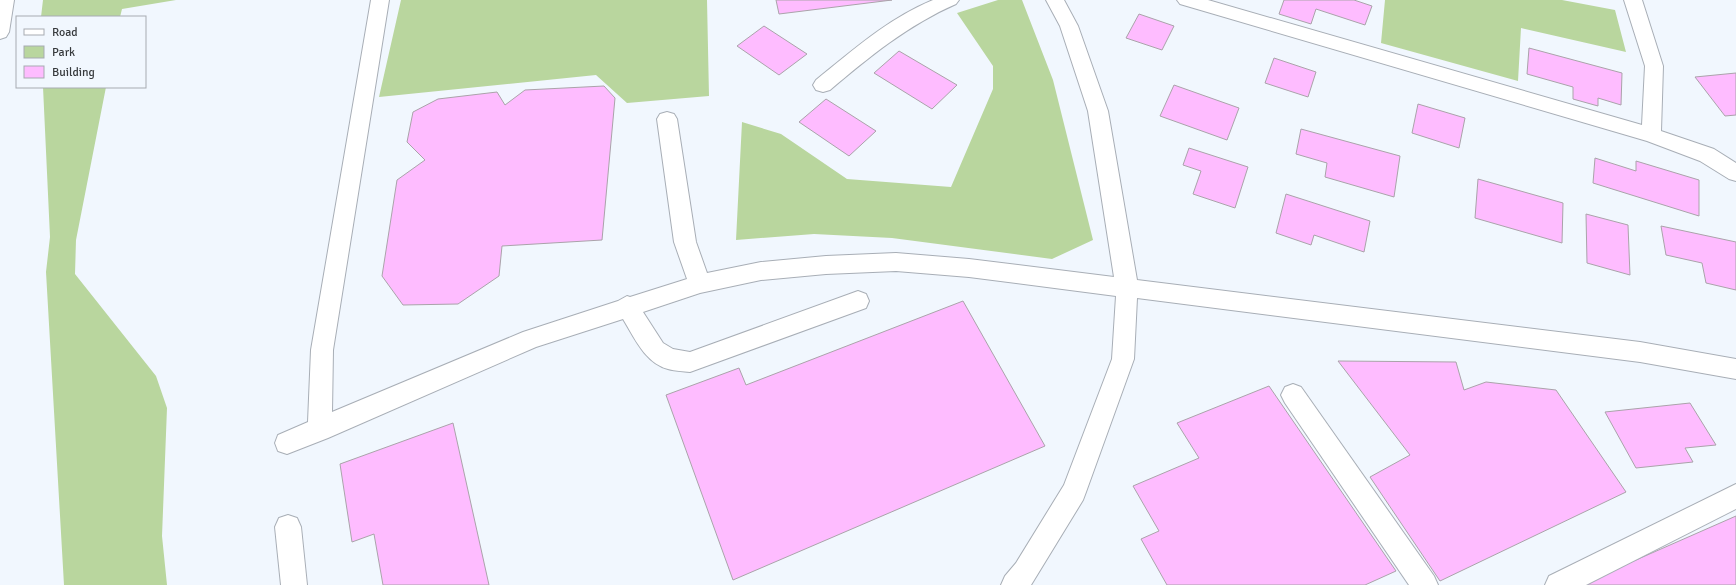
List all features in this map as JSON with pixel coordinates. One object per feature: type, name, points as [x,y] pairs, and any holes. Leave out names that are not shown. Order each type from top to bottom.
[{"type":"street","points":[[0,32],[4,0]]},
{"type":"street","points":[[320,430],[322,350],[380,0]]},
{"type":"street","points":[[823,85],[882,36],[912,17],[950,0]]},
{"type":"street","points":[[1014,585],[1025,572],[1074,492],[1103,418],[1123,359],[1126,288],[1098,111],[1069,26],[1055,0]]},
{"type":"street","points":[[1186,0],[1651,135],[1707,155],[1736,173]]},
{"type":"street","points":[[1633,0],[1654,66],[1651,135]]},
{"type":"street","points":[[667,119],[685,242],[700,284]]},
{"type":"street","points":[[287,443],[531,340],[627,306],[700,284],[761,270],[826,265],[896,262],[969,268],[1640,352],[1736,369]]},
{"type":"street","points":[[627,306],[654,350],[668,359],[690,362],[858,301]]},
{"type":"street","points":[[1293,395],[1424,585]]},
{"type":"street","points":[[1558,585],[1736,496]]},
{"type":"street","points":[[288,527],[294,585]]},
{"type":"green space","points":[[43,0],[176,0],[122,9],[120,16],[41,16]]},
{"type":"green space","points":[[401,0],[707,0],[709,96],[627,103],[596,75],[379,97]]},
{"type":"green space","points":[[998,0],[1022,0],[1053,80],[1093,240],[1052,259],[892,238],[814,234],[736,240],[742,122],[781,134],[847,179],[951,187],[993,89],[993,66],[957,13]]},
{"type":"green space","points":[[1385,0],[1562,0],[1615,10],[1626,52],[1521,28],[1518,81],[1381,43]]},
{"type":"green space","points":[[43,88],[106,88],[76,240],[75,274],[156,376],[167,408],[162,536],[167,585],[64,585],[46,272],[50,237]]},
{"type":"building","points":[[776,0],[892,0],[779,14]]},
{"type":"building","points":[[1284,0],[1354,0],[1372,6],[1365,25],[1316,9],[1311,24],[1279,14]]},
{"type":"building","points":[[1139,14],[1174,26],[1162,50],[1126,38]]},
{"type":"building","points":[[764,26],[807,54],[779,75],[737,46]]},
{"type":"building","points":[[1529,48],[1622,73],[1621,105],[1598,98],[1598,106],[1573,99],[1573,87],[1527,74]]},
{"type":"building","points":[[899,51],[957,85],[932,109],[874,73]]},
{"type":"building","points":[[1274,58],[1316,72],[1308,97],[1265,83]]},
{"type":"building","points":[[1736,73],[1736,115],[1725,116],[1695,77]]},
{"type":"building","points":[[1174,85],[1239,108],[1227,140],[1160,116]]},
{"type":"building","points":[[604,86],[615,98],[602,240],[502,246],[499,276],[458,304],[403,305],[382,276],[397,180],[425,160],[407,142],[413,112],[438,99],[497,92],[505,105],[525,90]]},
{"type":"building","points":[[826,99],[876,131],[849,156],[799,122]]},
{"type":"building","points":[[1418,104],[1465,118],[1459,148],[1412,133]]},
{"type":"building","points":[[1301,129],[1400,156],[1394,197],[1325,177],[1327,163],[1296,154]]},
{"type":"building","points":[[1189,148],[1248,167],[1235,208],[1193,194],[1201,171],[1183,165]]},
{"type":"building","points":[[1595,158],[1636,171],[1636,161],[1699,180],[1699,216],[1593,183]]},
{"type":"building","points":[[1478,179],[1563,203],[1562,243],[1475,218]]},
{"type":"building","points":[[1286,194],[1370,221],[1364,252],[1314,235],[1311,245],[1276,233]]},
{"type":"building","points":[[1586,214],[1628,225],[1630,275],[1587,263]]},
{"type":"building","points":[[1661,226],[1736,242],[1736,290],[1706,283],[1702,263],[1666,255]]},
{"type":"building","points":[[963,301],[1045,446],[733,580],[666,395],[739,368],[746,385]]},
{"type":"building","points":[[1338,361],[1456,362],[1464,390],[1486,382],[1556,390],[1626,492],[1440,581],[1370,477],[1410,455]]},
{"type":"building","points":[[1269,386],[1396,571],[1365,585],[1167,585],[1141,539],[1159,531],[1133,486],[1199,458],[1177,423]]},
{"type":"building","points":[[1690,403],[1716,445],[1685,448],[1693,462],[1636,468],[1605,412]]},
{"type":"building","points":[[453,423],[489,585],[383,585],[374,534],[352,542],[340,464]]},
{"type":"building","points":[[1736,516],[1736,585],[1579,585]]}]
